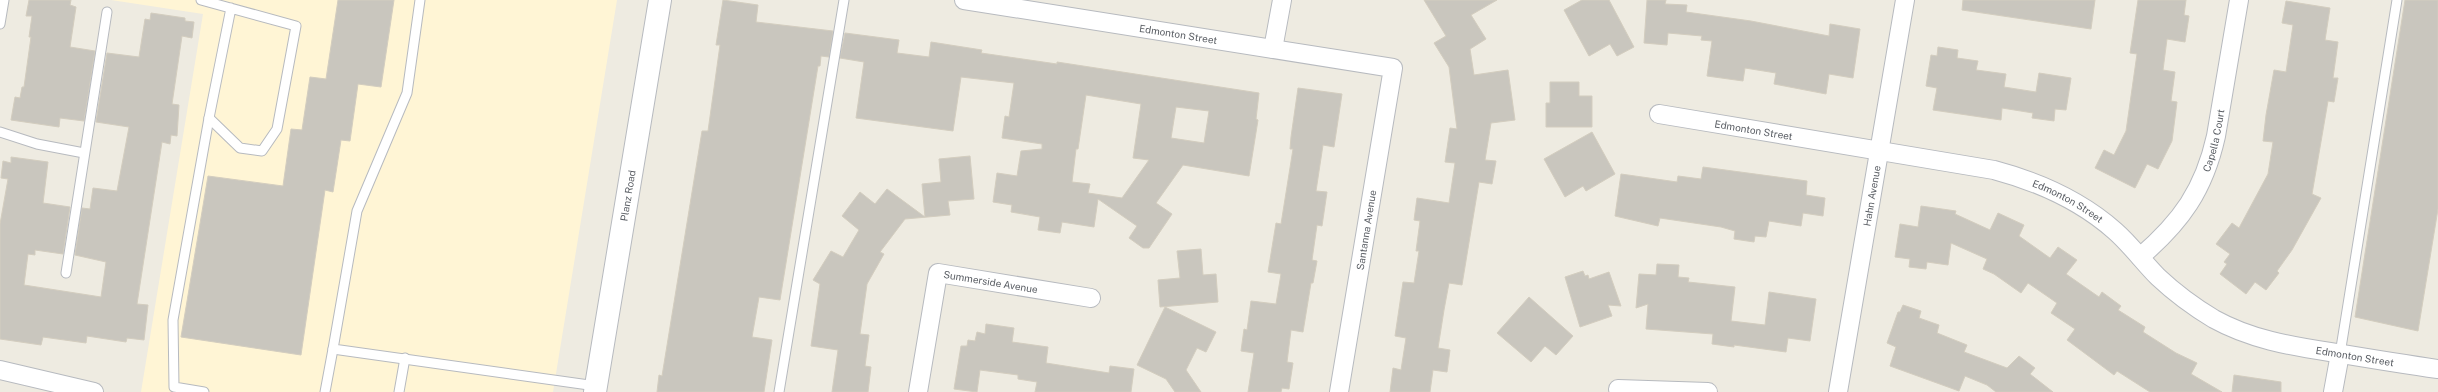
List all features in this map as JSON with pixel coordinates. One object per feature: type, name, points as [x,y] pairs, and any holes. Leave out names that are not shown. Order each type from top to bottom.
[{"type":"street","name":"Planz Road","points":[[596,389],[660,0]]},
{"type":"street","points":[[1273,49],[1282,0]]},
{"type":"street","name":"Hahn Avenue","points":[[1838,392],[1878,150],[1906,0]]},
{"type":"street","name":"Capella Court","points":[[2140,257],[2168,233],[2188,208],[2200,185],[2212,155],[2239,0]]},
{"type":"street","name":"Edmonton Street","points":[[974,1],[1393,68]]},
{"type":"street","name":"Santanna Avenue","points":[[1340,392],[1393,68]]},
{"type":"street","name":"Edmonton Street","points":[[1659,114],[1994,170],[2031,180],[2057,191],[2087,209],[2115,231],[2158,277],[2185,300],[2215,319],[2243,332],[2277,343],[2438,369]]},
{"type":"street","name":"Summerside Avenue","points":[[918,392],[938,273],[1091,298]]},
{"type":"street","points":[[2333,392],[2340,354]]},
{"type":"street","points":[[0,370],[94,392]]},
{"type":"street","points":[[1618,389],[1708,392]]},
{"type":"lane","points":[[0,24],[4,0]]},
{"type":"lane","points":[[201,0],[296,26],[277,129],[262,151],[240,148],[209,118]]},
{"type":"lane","points":[[325,392],[357,211],[407,93],[420,0]]},
{"type":"lane","points":[[779,392],[844,0]]},
{"type":"lane","points":[[2340,354],[2397,0]]},
{"type":"lane","points":[[204,392],[174,387],[173,320],[209,118],[231,8]]},
{"type":"lane","points":[[66,273],[107,12]]},
{"type":"lane","points":[[0,132],[36,144],[84,153]]},
{"type":"lane","points":[[333,349],[405,358],[596,389]]},
{"type":"lane","points":[[399,392],[405,358]]},
{"type":"shaded area","points":[[111,0],[617,0],[553,392],[141,392],[203,14]]},
{"type":"building","points":[[29,0],[71,0],[70,5],[76,7],[70,47],[95,51],[84,121],[60,118],[59,127],[11,120],[15,97],[20,98],[22,87],[24,87],[31,37],[29,37],[32,16],[26,16]]},
{"type":"building","points":[[338,0],[394,0],[381,87],[358,84],[350,141],[341,140],[333,192],[325,190],[301,355],[181,337],[208,176],[283,186],[291,129],[302,130],[310,77],[326,79]]},
{"type":"building","points":[[723,0],[758,5],[756,22],[833,31],[829,57],[821,56],[820,66],[818,66],[780,300],[759,297],[752,337],[772,340],[764,392],[657,392],[659,375],[662,376],[702,131],[708,131],[720,45],[716,45]]},
{"type":"building","points":[[1424,0],[1497,0],[1471,15],[1486,39],[1470,49],[1474,75],[1508,70],[1515,120],[1491,123],[1485,160],[1496,161],[1492,184],[1479,182],[1462,285],[1449,283],[1444,310],[1438,348],[1450,350],[1447,372],[1433,370],[1430,392],[1390,392],[1393,368],[1401,370],[1406,338],[1395,336],[1403,282],[1414,283],[1419,251],[1416,251],[1420,221],[1414,220],[1417,198],[1449,203],[1455,163],[1445,162],[1450,128],[1457,129],[1449,67],[1434,43],[1446,36]]},
{"type":"building","points":[[1582,0],[1609,0],[1634,47],[1617,56],[1610,44],[1589,56],[1564,10]]},
{"type":"building","points":[[1647,0],[1666,0],[1665,4],[1687,5],[1686,12],[1751,21],[1829,36],[1830,24],[1860,29],[1853,78],[1829,74],[1826,94],[1774,84],[1776,73],[1745,68],[1743,81],[1707,76],[1712,41],[1701,40],[1702,36],[1668,33],[1667,45],[1644,43]]},
{"type":"building","points":[[1963,0],[2095,0],[2091,29],[1962,10]]},
{"type":"building","points":[[2138,0],[2186,0],[2184,15],[2189,16],[2185,42],[2167,39],[2163,70],[2175,72],[2171,101],[2177,102],[2172,141],[2158,169],[2147,164],[2135,188],[2095,168],[2104,150],[2114,155],[2126,131],[2137,54],[2130,53]]},
{"type":"building","points":[[2405,0],[2438,0],[2438,209],[2418,331],[2355,317]]},
{"type":"building","points":[[2286,1],[2330,8],[2325,40],[2338,42],[2333,78],[2338,78],[2334,102],[2328,101],[2312,194],[2321,198],[2292,250],[2277,271],[2279,273],[2266,290],[2255,282],[2246,294],[2220,274],[2227,264],[2224,262],[2230,254],[2216,244],[2232,223],[2239,228],[2268,174],[2273,142],[2263,141],[2266,115],[2274,70],[2286,72],[2293,25],[2282,23]]},
{"type":"building","points":[[151,13],[185,18],[185,21],[194,22],[192,38],[182,36],[172,104],[179,105],[177,136],[171,135],[170,144],[162,142],[137,304],[148,305],[144,340],[127,338],[126,342],[87,336],[86,343],[43,337],[41,345],[0,339],[0,224],[8,179],[1,178],[3,161],[11,163],[11,157],[48,162],[43,203],[70,207],[63,254],[35,250],[35,255],[28,254],[24,285],[101,297],[106,262],[75,255],[82,208],[90,209],[93,188],[117,191],[129,127],[96,122],[107,53],[139,57],[145,19],[150,20]]},
{"type":"building","points":[[845,33],[899,40],[897,53],[929,57],[931,42],[982,50],[981,53],[1057,64],[1057,62],[1259,93],[1256,119],[1258,120],[1249,176],[1183,165],[1156,203],[1172,214],[1149,248],[1143,248],[1129,238],[1137,226],[1098,199],[1094,227],[1062,222],[1060,233],[1038,230],[1040,217],[1011,212],[1012,205],[993,202],[997,173],[1017,176],[1021,151],[1042,149],[1042,144],[1002,138],[1005,116],[1009,117],[1014,83],[961,77],[953,131],[856,118],[864,62],[840,58]],"holes":[[[1086,95],[1141,104],[1133,158],[1149,160],[1122,198],[1088,193],[1090,184],[1072,182],[1076,149],[1078,149]],[[1176,107],[1209,111],[1204,143],[1171,138]]]},
{"type":"building","points":[[1938,47],[1958,50],[1957,58],[1978,61],[1976,70],[2006,74],[2004,87],[2036,92],[2039,73],[2071,78],[2066,110],[2055,109],[2054,121],[2032,118],[2033,113],[2002,108],[2001,120],[1933,110],[1937,88],[1926,86],[1931,55],[1937,56]]},
{"type":"building","points":[[1550,82],[1579,82],[1579,96],[1592,96],[1592,127],[1546,127],[1546,103],[1550,103]]},
{"type":"building","points":[[1298,88],[1342,94],[1334,147],[1323,145],[1316,191],[1327,192],[1322,226],[1317,225],[1312,260],[1317,261],[1313,283],[1311,283],[1303,332],[1291,330],[1287,362],[1293,363],[1289,389],[1282,388],[1281,392],[1248,392],[1254,353],[1241,351],[1244,329],[1247,330],[1251,301],[1276,304],[1281,274],[1268,272],[1276,223],[1281,224],[1293,149],[1290,149]]},
{"type":"building","points":[[1592,132],[1615,174],[1586,191],[1583,186],[1565,197],[1544,159]]},
{"type":"building","points":[[970,156],[974,199],[948,201],[950,215],[905,219],[880,252],[884,254],[867,284],[860,334],[869,335],[865,366],[871,367],[868,392],[832,392],[838,350],[811,346],[820,284],[813,280],[831,251],[843,257],[859,230],[842,216],[860,192],[875,204],[887,189],[925,217],[922,184],[941,182],[939,159]]},
{"type":"building","points":[[1703,167],[1807,181],[1806,195],[1825,198],[1823,216],[1803,213],[1801,226],[1769,221],[1766,237],[1755,236],[1754,242],[1734,239],[1735,231],[1721,227],[1660,218],[1658,226],[1615,216],[1621,174],[1677,182],[1678,176],[1701,179]]},
{"type":"building","points":[[1921,206],[1956,211],[1955,214],[1990,230],[1998,213],[2024,225],[2019,236],[2050,258],[2058,247],[2077,260],[2066,274],[2099,297],[2102,292],[2121,306],[2118,310],[2145,327],[2143,332],[2176,353],[2197,363],[2191,374],[2222,392],[2150,392],[2117,371],[2114,375],[2067,340],[2075,329],[2051,313],[2057,303],[2028,283],[2021,293],[1994,274],[1983,269],[1987,259],[1951,243],[1948,265],[1927,262],[1926,269],[1909,267],[1910,259],[1895,257],[1900,224],[1918,227]]},
{"type":"building","points":[[1201,249],[1203,275],[1216,274],[1218,302],[1160,307],[1158,280],[1180,278],[1177,251]]},
{"type":"building","points":[[1657,264],[1679,265],[1678,277],[1689,278],[1688,282],[1735,287],[1731,321],[1765,325],[1769,292],[1816,299],[1810,341],[1788,338],[1786,352],[1734,345],[1734,347],[1712,344],[1713,334],[1646,329],[1648,304],[1636,308],[1639,274],[1656,275]]},
{"type":"building","points":[[1583,271],[1585,276],[1588,275],[1589,279],[1609,272],[1621,306],[1608,305],[1612,316],[1580,327],[1565,277]]},
{"type":"building","points":[[1529,297],[1573,336],[1556,355],[1545,346],[1531,362],[1497,333]]},
{"type":"building","points":[[1903,305],[1921,311],[1919,318],[1939,325],[1937,333],[1967,345],[1964,352],[2007,368],[2019,356],[2035,368],[2030,374],[2053,392],[1996,392],[1987,385],[1965,376],[1959,391],[1890,366],[1896,347],[1887,343],[1898,312],[1900,312]]},
{"type":"building","points":[[1165,307],[1216,332],[1206,352],[1197,348],[1186,370],[1201,392],[1175,392],[1166,379],[1137,365]]},
{"type":"building","points":[[986,324],[1014,328],[1012,342],[1048,347],[1046,363],[1109,373],[1110,366],[1134,369],[1131,392],[1035,392],[1037,382],[1018,379],[1018,375],[980,370],[977,392],[954,389],[961,346],[967,346],[968,340],[975,341],[977,332],[985,334]]},
{"type":"building","points":[[2234,375],[2281,382],[2281,392],[2232,392]]}]
